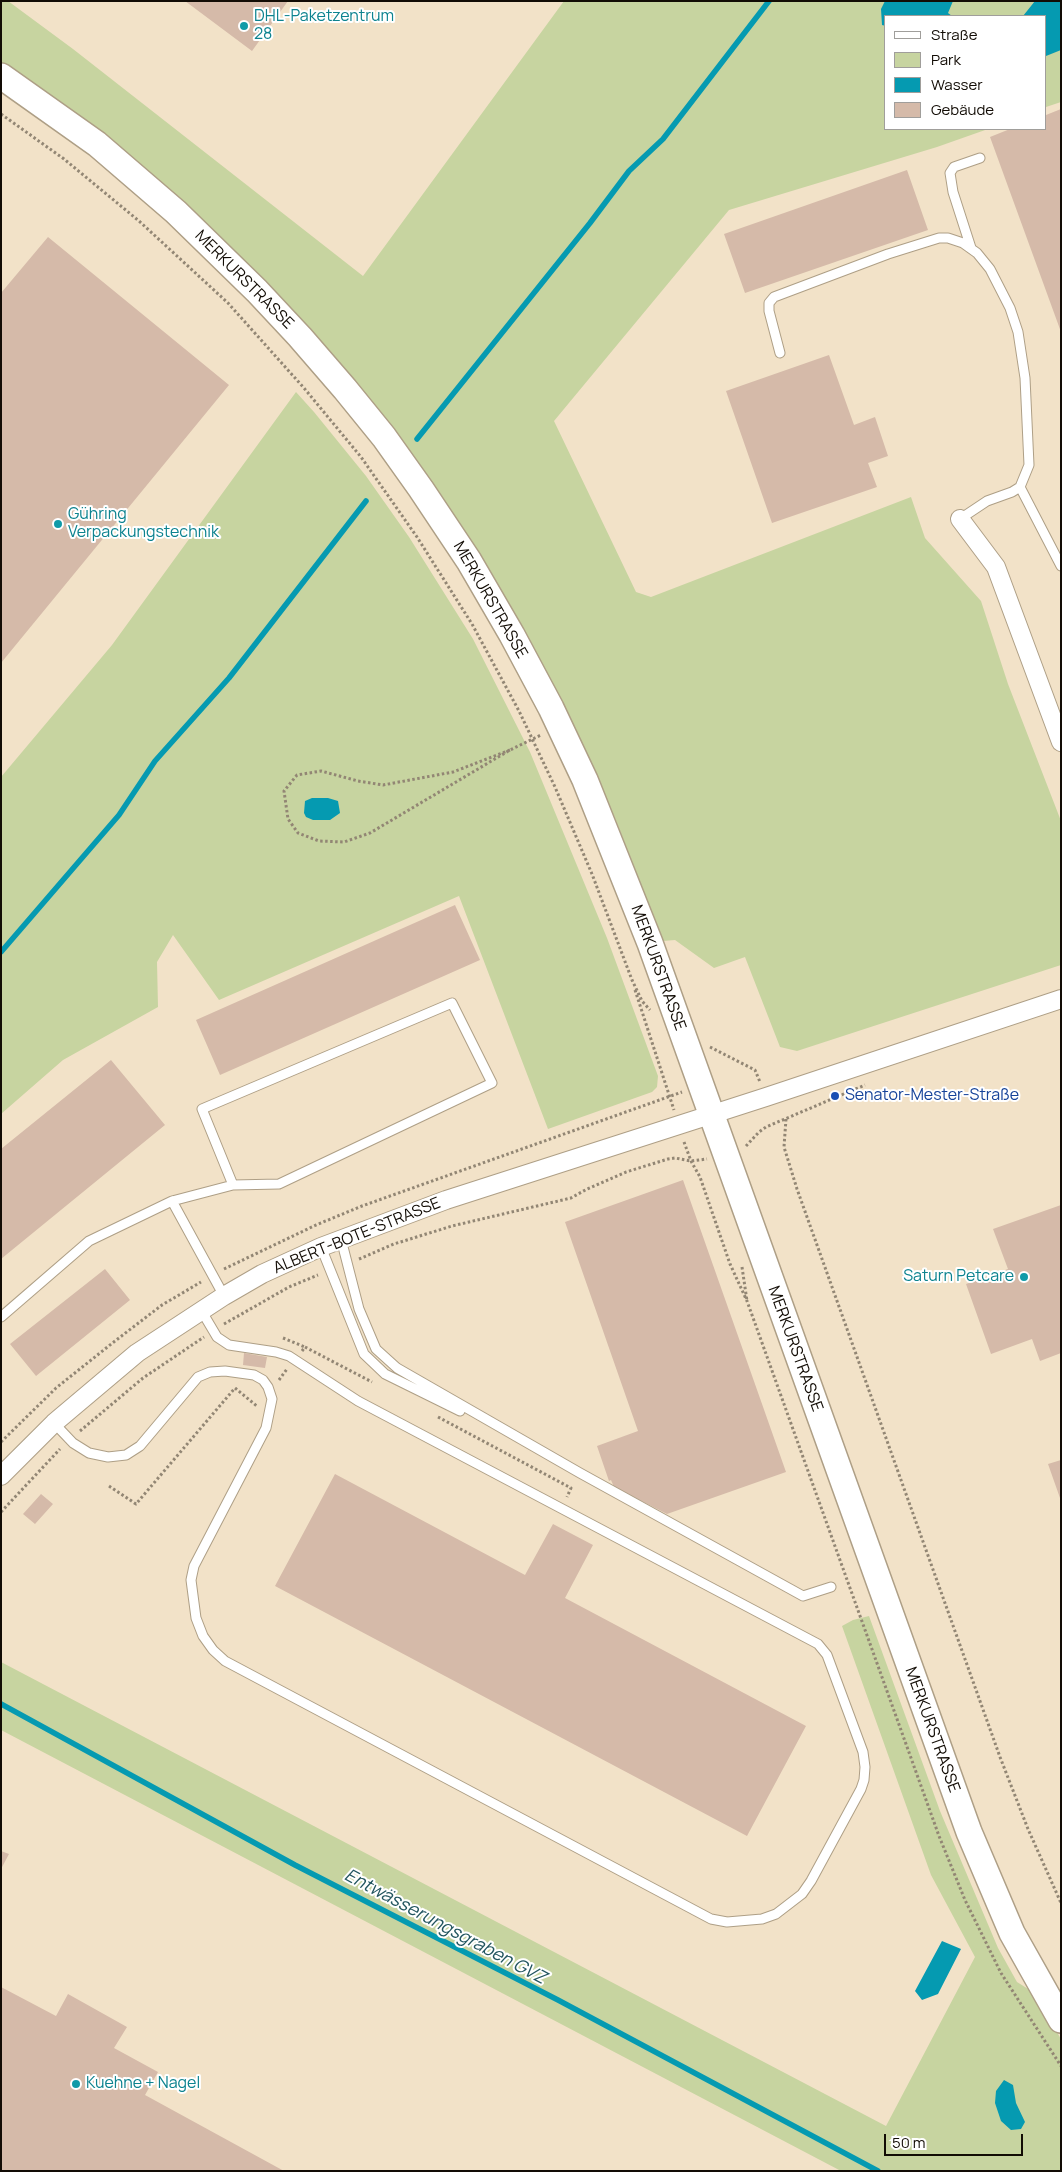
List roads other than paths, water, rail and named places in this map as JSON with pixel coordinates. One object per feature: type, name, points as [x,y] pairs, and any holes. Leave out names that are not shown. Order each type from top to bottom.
[{"type":"street","name":"MERKURSTRASSE","points":[[1,76],[96,144],[176,212],[257,291],[345,389],[416,481],[469,562],[512,635],[559,726],[618,861],[712,1114],[969,1832],[1012,1933],[1061,2020]]},
{"type":"street","points":[[960,519],[996,567],[1061,742]]},
{"type":"street","points":[[712,1114],[1061,999]]},
{"type":"street","name":"ALBERT-BOTE-STRASSE","points":[[4,1466],[138,1353],[201,1309],[262,1274],[321,1247],[446,1200],[712,1114]]},
{"type":"lane","points":[[971,248],[953,192],[950,173],[954,167],[980,158]]},
{"type":"lane","points":[[780,353],[768,311],[769,303],[774,297],[888,254],[939,238],[956,241],[971,248],[990,269],[1010,308],[1018,332],[1025,378],[1029,465],[1020,487],[987,501],[960,519]]},
{"type":"lane","points":[[1020,487],[1061,566]]},
{"type":"lane","points":[[1,1317],[89,1241],[172,1202],[234,1185],[279,1184],[492,1083],[452,1003],[202,1109],[234,1185]]},
{"type":"lane","points":[[172,1202],[224,1296]]},
{"type":"lane","points":[[341,1239],[359,1309],[376,1349],[397,1368],[803,1596],[831,1587]]},
{"type":"lane","points":[[321,1247],[364,1354],[385,1374],[533,1446]]},
{"type":"lane","points":[[54,1423],[73,1443],[89,1453],[108,1457],[126,1455],[140,1446],[198,1377],[210,1372],[225,1371],[254,1376],[263,1380],[272,1399],[266,1428],[194,1566],[191,1580],[196,1618],[203,1636],[213,1650],[225,1661],[711,1919],[727,1922],[746,1922],[776,1914],[802,1894],[811,1881],[864,1780],[865,1767],[863,1752],[827,1654],[818,1644],[358,1400],[295,1360],[276,1352],[229,1345],[217,1337],[201,1309]]},
{"type":"water","points":[[885,1],[953,1],[948,13],[951,15],[884,15],[884,26],[882,25],[881,9]]},
{"type":"water","points":[[1035,1],[1061,1],[1061,50],[1047,56],[1047,15],[1024,15]]},
{"type":"water","points":[[312,798],[328,798],[338,801],[340,813],[330,820],[313,820],[306,817],[304,813],[305,801]]},
{"type":"water","points":[[942,1941],[961,1949],[938,1994],[922,2000],[915,1991]]},
{"type":"water","points":[[1004,2080],[1013,2085],[1016,2103],[1025,2122],[1021,2129],[1011,2130],[1001,2121],[995,2103],[996,2091]]},
{"type":"waterway","points":[[417,439],[590,223],[629,171],[663,139],[769,1]]},
{"type":"waterway","points":[[1,952],[119,815],[155,761],[229,678],[366,501]]},
{"type":"waterway","name":"Entwässerungsgraben GVZ","points":[[1,1704],[295,1865],[558,2000],[878,2171]]},
{"type":"place","name":"DHL-Paketzentrum 28","points":[[244,26]]},
{"type":"place","name":"Gühring Verpackungstechnik","points":[[58,524]]},
{"type":"place","name":"Senator-Mester-Straße","points":[[835,1096]]},
{"type":"place","name":"Saturn Petcare","points":[[1024,1277]]},
{"type":"place","name":"Kuehne + Nagel","points":[[76,2084]]}]
